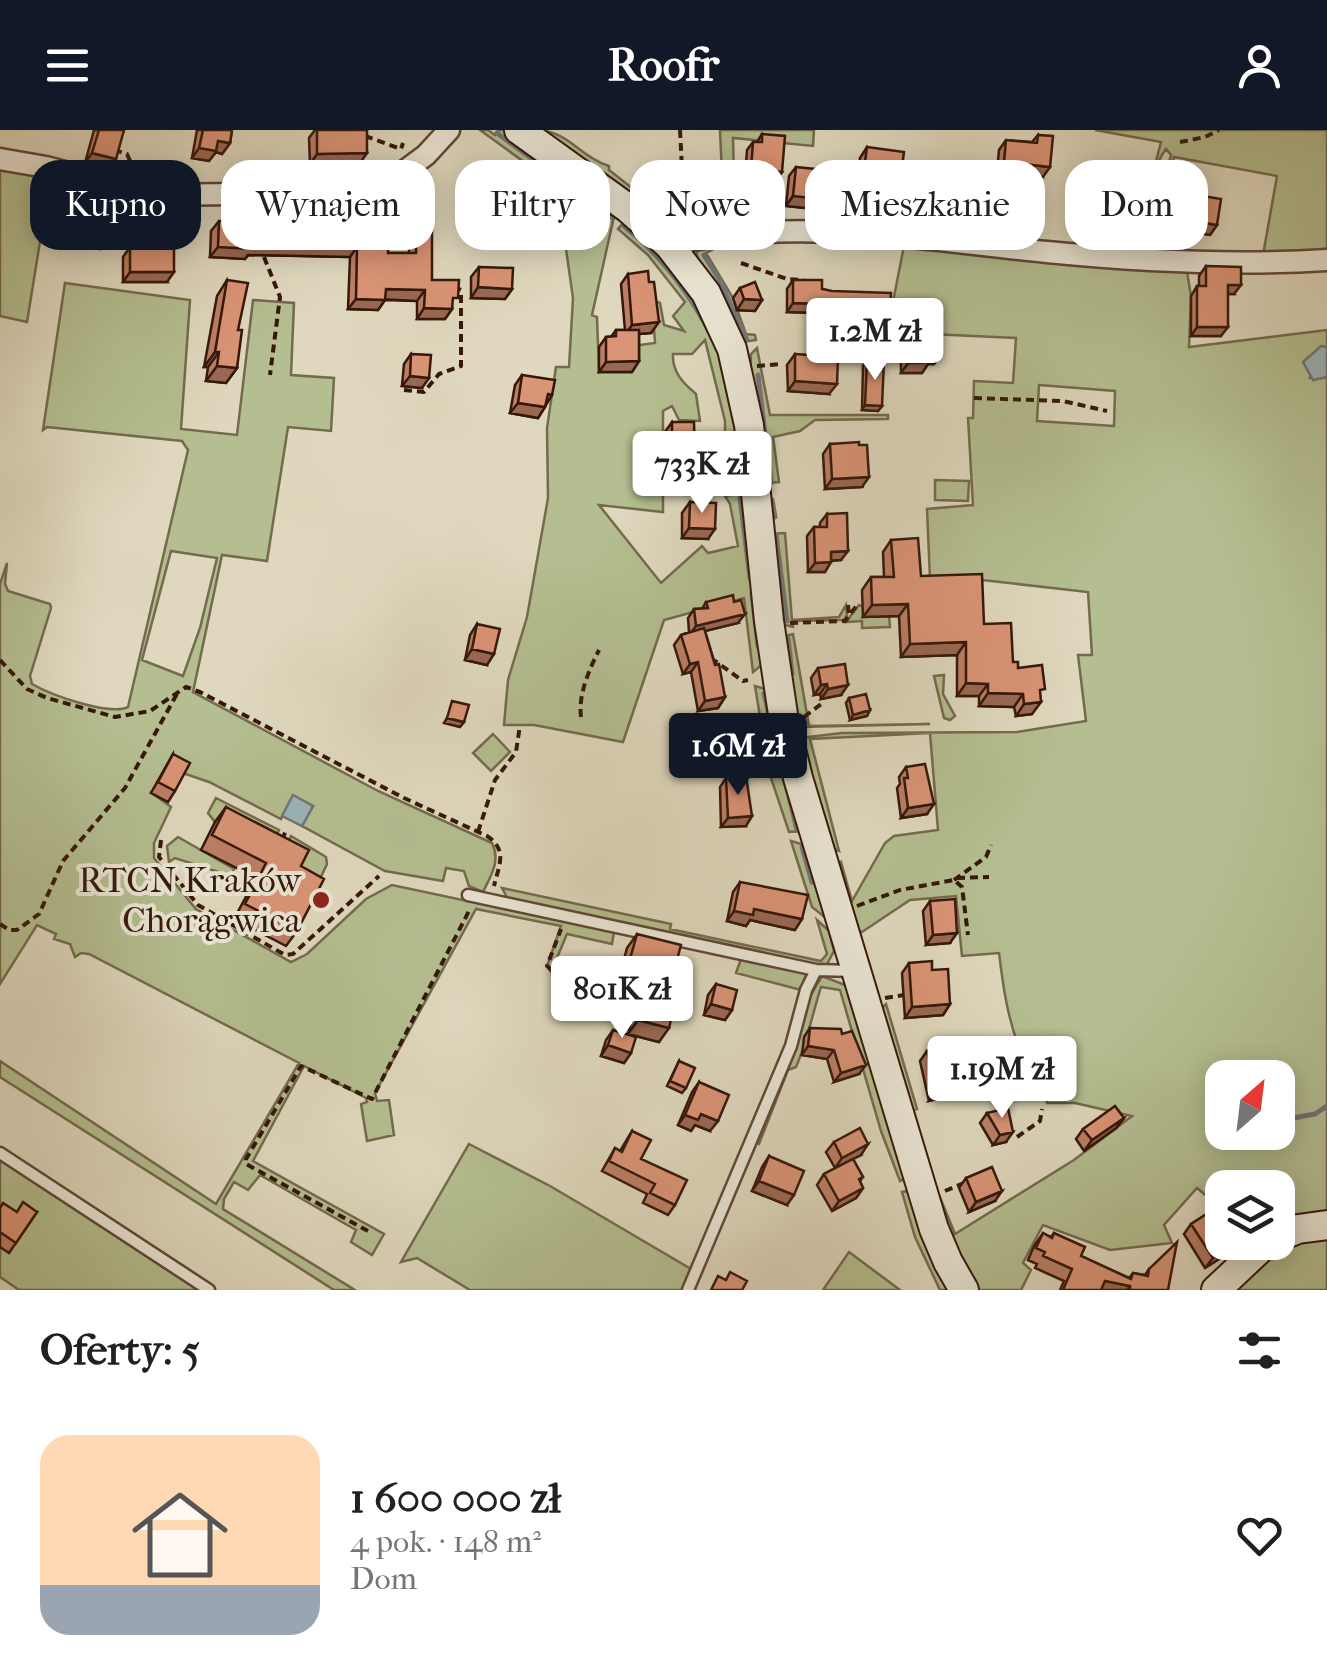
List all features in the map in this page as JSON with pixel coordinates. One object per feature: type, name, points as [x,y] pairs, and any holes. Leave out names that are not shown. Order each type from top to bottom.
[{"type":"street","points":[[0,160],[46,167],[151,194],[328,192],[366,188],[395,178],[426,155],[450,130]]},
{"type":"street","points":[[519,130],[630,210]]},
{"type":"street","points":[[686,250],[714,306],[738,367],[749,425],[781,704],[798,778],[934,1228],[964,1290]]},
{"type":"street","points":[[1032,250],[1190,262],[1327,260]]},
{"type":"street","points":[[1295,1229],[1327,1226]]},
{"type":"street","points":[[1216,1290],[1248,1260]]},
{"type":"lane","points":[[472,896],[816,970],[856,971]]},
{"type":"lane","points":[[688,1290],[791,1046],[806,990],[816,970]]},
{"type":"lane","points":[[0,1153],[208,1290]]},
{"type":"path","points":[[679,160],[680,130]]},
{"type":"path","points":[[1180,142],[1219,130]]},
{"type":"path","points":[[362,132],[401,149],[403,144]]},
{"type":"path","points":[[114,150],[127,154],[130,160]]},
{"type":"path","points":[[264,257],[280,297],[270,376]]},
{"type":"path","points":[[741,263],[804,280]]},
{"type":"path","points":[[404,390],[424,392],[440,374],[461,366],[461,290],[447,284]]},
{"type":"path","points":[[761,365],[782,364]]},
{"type":"path","points":[[974,398],[1063,401],[1107,411]]},
{"type":"path","points":[[848,605],[848,616]]},
{"type":"path","points":[[792,623],[845,621],[858,605]]},
{"type":"path","points":[[581,717],[581,698],[600,650]]},
{"type":"path","points":[[0,660],[27,689],[115,717],[150,711],[186,687],[200,692],[498,844],[502,852],[490,900]]},
{"type":"path","points":[[708,662],[716,661],[743,681],[748,680]]},
{"type":"path","points":[[0,924],[17,930],[39,914],[63,860],[125,788],[179,690]]},
{"type":"path","points":[[807,716],[824,702]]},
{"type":"path","points":[[478,832],[495,780],[516,752],[520,725]]},
{"type":"path","points":[[280,843],[287,828]]},
{"type":"path","points":[[162,840],[160,857],[198,905],[285,956],[294,954],[379,876]]},
{"type":"path","points":[[955,879],[986,857],[991,845]]},
{"type":"path","points":[[838,910],[955,879],[989,876]]},
{"type":"path","points":[[955,879],[962,887],[968,935]]},
{"type":"path","points":[[368,1231],[246,1164],[246,1159],[301,1066],[372,1099],[472,896]]},
{"type":"path","points":[[552,970],[547,966],[568,917]]},
{"type":"path","points":[[885,998],[904,995]]},
{"type":"path","points":[[1017,1137],[1040,1121],[1042,1108]]},
{"type":"path","points":[[938,1194],[968,1181]]},
{"type":"green space","points":[[480,130],[495,135],[505,130],[545,160],[521,160]]},
{"type":"green space","points":[[534,130],[556,134],[595,160],[574,160]]},
{"type":"green space","points":[[720,130],[814,130],[813,146],[733,138],[734,160],[721,160]]},
{"type":"green space","points":[[1095,130],[1327,130],[1327,256],[1263,255],[1277,176],[1208,163],[1208,160],[1170,160],[1166,149],[1156,160],[1161,142]]},
{"type":"green space","points":[[0,165],[30,170],[30,250],[39,250],[27,322],[0,316]]},
{"type":"green space","points":[[610,171],[630,187],[630,201],[610,186]]},
{"type":"green space","points":[[610,208],[615,212],[610,234]]},
{"type":"green space","points":[[626,220],[630,224],[630,239],[618,229]]},
{"type":"green space","points":[[566,250],[607,250],[592,315],[597,317],[599,372],[632,346],[655,343],[652,300],[660,303],[664,325],[684,331],[673,316],[685,302],[642,250],[660,250],[675,263],[723,345],[747,477],[725,479],[725,421],[705,340],[692,354],[673,354],[679,377],[696,394],[700,421],[679,420],[672,406],[663,411],[663,512],[599,505],[661,583],[702,546],[708,553],[738,546],[725,496],[743,493],[764,663],[753,672],[744,598],[664,620],[623,742],[534,725],[504,725],[508,680],[527,617],[548,498],[547,428],[556,367],[569,367],[573,298]]},
{"type":"green space","points":[[712,250],[706,253],[733,298],[746,334],[755,335],[756,340],[743,342],[697,263],[697,251]]},
{"type":"green space","points":[[903,250],[987,250],[1187,272],[1191,296],[1189,347],[1327,330],[1327,347],[1321,347],[1310,378],[1327,377],[1327,1219],[1295,1226],[1295,1170],[1205,1170],[1205,1195],[1197,1188],[1164,1225],[1172,1243],[1110,1250],[1043,1225],[1023,1263],[1031,1270],[1021,1290],[976,1290],[933,1198],[939,1195],[955,1234],[1074,1160],[1132,1116],[1075,1103],[1047,1103],[1015,1035],[999,953],[962,956],[956,896],[910,900],[862,932],[853,930],[835,869],[841,862],[852,901],[885,843],[894,836],[938,830],[930,733],[810,739],[839,851],[829,847],[799,738],[842,733],[1017,732],[1086,721],[1078,655],[1092,655],[1088,592],[964,578],[930,579],[927,509],[973,505],[968,418],[973,418],[974,381],[1013,383],[1016,338],[887,332]],"holes":[[[1039,385],[1115,391],[1114,426],[1037,421]]]},
{"type":"green space","points":[[65,283],[190,300],[181,429],[237,435],[253,300],[294,303],[291,375],[334,378],[331,431],[288,427],[267,561],[222,555],[193,692],[378,791],[492,843],[494,868],[483,892],[469,886],[464,871],[446,868],[443,881],[385,871],[302,826],[313,806],[293,796],[281,819],[183,773],[151,792],[171,807],[154,843],[154,858],[196,909],[291,962],[307,954],[366,899],[392,885],[614,932],[612,944],[567,934],[551,972],[547,966],[561,926],[476,909],[375,1093],[377,1101],[389,1100],[394,1135],[367,1141],[361,1104],[367,1102],[366,1098],[304,1066],[253,1161],[384,1234],[372,1255],[351,1242],[356,1230],[260,1175],[248,1190],[234,1182],[223,1209],[355,1290],[334,1290],[0,1077],[0,1061],[216,1204],[299,1063],[89,954],[75,957],[70,944],[54,939],[56,934],[37,925],[0,984],[0,584],[7,563],[8,591],[50,604],[51,608],[30,676],[32,684],[94,707],[128,707],[188,450],[182,441],[47,427],[43,430]],"holes":[[[171,551],[217,558],[200,628],[183,676],[142,660]]]},
{"type":"green space","points":[[812,340],[898,343],[878,347],[837,343],[835,351],[812,344]]},
{"type":"green space","points":[[757,348],[770,415],[888,415],[888,419],[815,420],[800,431],[773,437],[779,482],[768,483],[750,373],[751,354]]},
{"type":"green space","points":[[935,480],[969,481],[968,501],[935,500]]},
{"type":"green space","points":[[785,533],[792,620],[839,617],[846,605],[844,620],[793,621],[793,627],[781,624],[769,534]]},
{"type":"green space","points":[[859,605],[889,616],[890,627],[862,628],[862,621],[846,622]]},
{"type":"green space","points":[[793,634],[809,726],[930,724],[800,727],[797,726],[781,637]]},
{"type":"green space","points":[[944,675],[943,694],[955,716],[950,720],[944,718],[934,676]]},
{"type":"green space","points":[[755,686],[768,690],[802,831],[789,832],[769,772]]},
{"type":"green space","points":[[493,734],[510,752],[491,771],[473,753]]},
{"type":"green space","points":[[216,798],[279,830],[269,850],[215,822],[208,813]]},
{"type":"green space","points":[[291,836],[326,857],[327,864],[313,894],[280,856]]},
{"type":"green space","points":[[178,837],[234,869],[231,876],[175,858],[169,862],[167,846]]},
{"type":"green space","points":[[791,841],[808,846],[826,918],[812,907]]},
{"type":"green space","points":[[502,888],[821,961],[827,954],[817,920],[829,931],[834,951],[827,964],[810,965],[508,899]]},
{"type":"green space","points":[[741,959],[807,972],[801,990],[736,973]]},
{"type":"green space","points":[[822,976],[850,987],[907,1178],[900,1181],[881,1131],[840,990],[821,987],[796,1067],[788,1070],[759,1144],[756,1143],[791,1057],[809,998]]},
{"type":"green space","points":[[886,1004],[917,1109],[911,1111],[878,1012]]},
{"type":"green space","points":[[469,1144],[550,1186],[691,1269],[682,1290],[470,1290],[417,1258],[401,1262]]},
{"type":"green space","points":[[0,1158],[201,1290],[19,1290],[0,1277]]},
{"type":"green space","points":[[912,1190],[954,1290],[940,1290],[915,1237],[902,1192]]},
{"type":"green space","points":[[1327,1233],[1327,1290],[1226,1290],[1259,1260],[1295,1260],[1295,1242]]},
{"type":"green space","points":[[849,1252],[900,1290],[823,1290]]},
{"type":"water","points":[[1321,346],[1327,347],[1327,377],[1313,380],[1303,362]]},
{"type":"water","points":[[293,795],[313,806],[302,826],[282,816]]},
{"type":"building","points":[[99,130],[124,130],[116,159],[92,153]]},
{"type":"building","points":[[203,130],[232,130],[230,143],[218,141],[216,151],[199,148]]},
{"type":"building","points":[[317,130],[367,130],[367,153],[317,154]]},
{"type":"building","points":[[762,134],[785,136],[783,160],[752,160],[753,142],[762,142]]},
{"type":"building","points":[[1038,135],[1053,136],[1050,167],[1045,166],[1045,160],[1004,160],[1006,140],[1037,143]]},
{"type":"building","points":[[867,147],[904,152],[903,160],[865,160]]},
{"type":"building","points":[[796,167],[805,168],[805,197],[793,196]]},
{"type":"building","points":[[1208,197],[1221,199],[1217,225],[1208,224]]},
{"type":"building","points":[[221,221],[221,247],[218,247]]},
{"type":"building","points":[[130,250],[174,250],[174,272],[130,272]]},
{"type":"building","points":[[357,250],[432,250],[432,280],[459,280],[458,298],[453,298],[452,309],[424,308],[425,290],[386,289],[385,300],[356,299]]},
{"type":"building","points":[[1206,266],[1241,267],[1241,285],[1228,285],[1228,327],[1197,327],[1197,286],[1206,286]]},
{"type":"building","points":[[479,267],[513,268],[512,289],[478,287]]},
{"type":"building","points":[[648,271],[649,282],[654,282],[659,322],[632,325],[628,274]]},
{"type":"building","points":[[227,280],[248,283],[238,330],[242,330],[237,368],[217,366],[219,352],[215,352]]},
{"type":"building","points":[[793,280],[822,280],[822,289],[832,291],[891,293],[890,306],[793,303]]},
{"type":"building","points":[[755,282],[762,300],[744,299],[740,288]]},
{"type":"building","points":[[616,330],[639,330],[639,361],[606,362],[606,337],[616,336]]},
{"type":"building","points":[[908,333],[941,333],[941,353],[929,353],[929,362],[908,363]]},
{"type":"building","points":[[411,354],[431,355],[429,378],[410,376]]},
{"type":"building","points":[[795,354],[838,357],[837,384],[795,381]]},
{"type":"building","points":[[867,361],[884,361],[882,406],[865,405]]},
{"type":"building","points":[[522,375],[555,380],[545,407],[518,403]]},
{"type":"building","points":[[672,422],[694,422],[695,462],[689,462],[687,478],[674,476],[675,463],[651,463],[650,439],[672,438]]},
{"type":"building","points":[[830,444],[867,445],[869,477],[832,479]]},
{"type":"building","points":[[690,502],[716,503],[715,529],[689,528]]},
{"type":"building","points":[[847,513],[848,551],[831,552],[831,562],[815,563],[814,527],[827,527],[827,514]]},
{"type":"building","points":[[918,538],[921,576],[982,574],[984,624],[1011,623],[1013,662],[1018,662],[1018,668],[1042,665],[1045,689],[1040,690],[1041,702],[1024,704],[1023,694],[988,693],[988,684],[966,683],[966,642],[910,644],[908,604],[872,605],[871,577],[894,577],[891,540]]},
{"type":"building","points":[[733,595],[734,602],[741,600],[745,614],[696,626],[694,609],[708,608],[706,602]]},
{"type":"building","points":[[477,624],[500,629],[494,654],[472,649]]},
{"type":"building","points":[[704,628],[715,665],[719,664],[725,697],[705,701],[698,662],[690,664],[681,635]]},
{"type":"building","points":[[845,664],[848,685],[828,689],[827,684],[821,685],[818,668]]},
{"type":"building","points":[[866,694],[870,710],[853,715],[849,698]]},
{"type":"building","points":[[452,701],[469,705],[464,722],[447,718]]},
{"type":"building","points":[[173,754],[190,763],[175,791],[158,782]]},
{"type":"building","points":[[925,764],[934,804],[908,808],[906,767]]},
{"type":"building","points":[[746,776],[752,816],[728,818],[726,778]]},
{"type":"building","points":[[226,807],[309,850],[301,866],[324,879],[297,931],[245,904],[266,863],[212,835]]},
{"type":"building","points":[[740,882],[808,895],[802,919],[754,909],[753,915],[734,911]]},
{"type":"building","points":[[955,899],[957,933],[933,935],[930,901]]},
{"type":"building","points":[[637,934],[681,945],[675,967],[690,970],[681,1004],[675,1002],[669,1028],[638,1020],[649,976],[627,970]]},
{"type":"building","points":[[932,961],[932,970],[948,969],[950,1004],[912,1007],[909,963]]},
{"type":"building","points":[[570,981],[584,986],[577,1003],[564,997]]},
{"type":"building","points":[[716,984],[737,990],[732,1010],[711,1004]]},
{"type":"building","points":[[810,1028],[841,1029],[842,1034],[852,1031],[866,1065],[841,1073],[834,1050],[808,1046]]},
{"type":"building","points":[[613,1030],[636,1037],[631,1053],[608,1045]]},
{"type":"building","points":[[950,1045],[960,1085],[937,1091],[927,1051]]},
{"type":"building","points":[[679,1061],[695,1068],[686,1088],[670,1081]]},
{"type":"building","points":[[699,1082],[729,1095],[718,1121],[701,1114],[698,1120],[685,1115]]},
{"type":"building","points":[[1115,1106],[1124,1118],[1092,1140],[1083,1129]]},
{"type":"building","points":[[1008,1108],[1013,1132],[1000,1135],[987,1113]]},
{"type":"building","points":[[860,1128],[868,1144],[842,1158],[834,1142]]},
{"type":"building","points":[[632,1131],[651,1140],[641,1159],[687,1180],[675,1205],[650,1193],[655,1184],[609,1161],[615,1148],[622,1152]]},
{"type":"building","points":[[769,1156],[804,1171],[794,1195],[759,1181]]},
{"type":"building","points":[[853,1159],[863,1177],[859,1179],[863,1188],[839,1201],[824,1174]]},
{"type":"building","points":[[992,1167],[1002,1191],[976,1202],[966,1178]]},
{"type":"building","points":[[23,1202],[37,1212],[16,1243],[0,1232],[0,1208],[3,1203],[17,1212]]},
{"type":"building","points":[[1205,1215],[1205,1246],[1191,1224]]},
{"type":"building","points":[[1043,1233],[1052,1238],[1054,1233],[1085,1247],[1081,1256],[1131,1279],[1133,1273],[1148,1276],[1149,1269],[1177,1242],[1168,1290],[1130,1290],[1130,1286],[1105,1281],[1101,1290],[1063,1290],[1072,1269],[1043,1256],[1045,1252],[1036,1248]]},
{"type":"building","points":[[730,1272],[747,1281],[742,1290],[711,1290],[718,1276],[726,1280]]},
{"type":"waterway","points":[[497,133],[613,218]]},
{"type":"waterway","points":[[624,226],[672,274],[709,331]]},
{"type":"waterway","points":[[704,255],[747,340]]},
{"type":"waterway","points":[[758,375],[771,483]]},
{"type":"waterway","points":[[735,434],[738,478]]},
{"type":"waterway","points":[[740,498],[750,578]]},
{"type":"waterway","points":[[772,500],[775,517]]},
{"type":"waterway","points":[[776,535],[787,621]]},
{"type":"waterway","points":[[752,593],[758,646]]},
{"type":"waterway","points":[[788,638],[792,674]]},
{"type":"waterway","points":[[764,694],[797,830]]},
{"type":"waterway","points":[[802,847],[812,882]]},
{"type":"waterway","points":[[1295,1118],[1315,1114],[1327,1106]]},
{"type":"place","name":"RTCN Kraków Chorągwica","points":[[321,900]]}]
